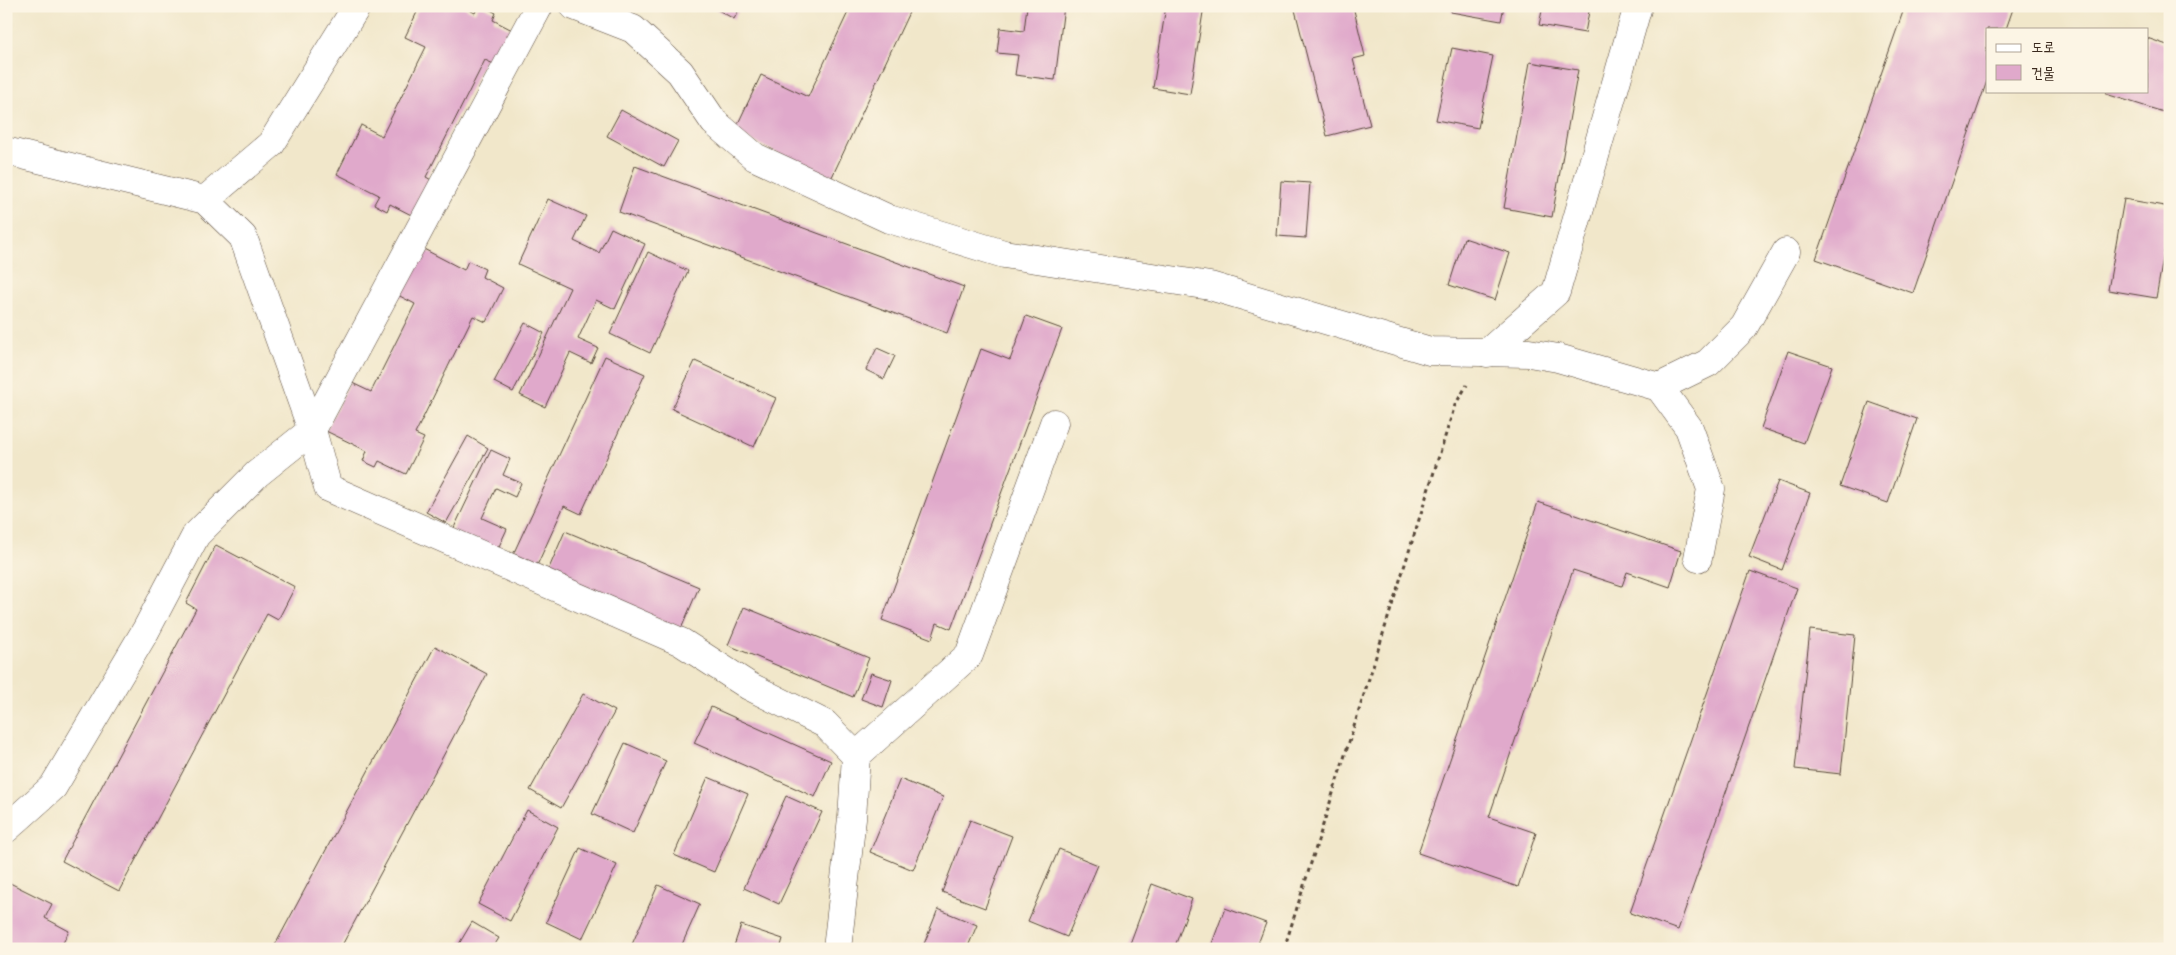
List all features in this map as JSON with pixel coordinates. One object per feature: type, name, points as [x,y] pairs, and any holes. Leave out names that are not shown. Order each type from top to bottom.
[{"type":"street","points":[[205,200],[271,144],[356,6]]},
{"type":"street","points":[[6,829],[53,787],[146,630],[196,535],[258,474],[312,430],[539,6]]},
{"type":"street","points":[[574,6],[633,29],[680,72],[714,122],[754,157],[889,219],[1004,254],[1210,286],[1430,351],[1529,353],[1558,358],[1659,387],[1689,428],[1711,489],[1698,558]]},
{"type":"street","points":[[1487,352],[1556,292],[1638,6]]},
{"type":"street","points":[[6,151],[205,200],[243,237],[312,430],[328,488],[681,642],[749,686],[824,724],[856,756]]},
{"type":"street","points":[[1659,387],[1708,363],[1744,327],[1786,252]]},
{"type":"street","points":[[837,949],[852,818],[856,756],[969,655],[1054,423]]},
{"type":"path","points":[[1284,949],[1455,405],[1487,352]]},
{"type":"building","points":[[420,6],[462,6],[475,13],[478,6],[483,6],[496,13],[493,20],[514,31],[498,66],[485,60],[426,177],[435,182],[417,218],[390,204],[387,211],[374,204],[379,195],[337,174],[361,125],[382,136],[426,47],[405,37]]},
{"type":"building","points":[[711,6],[741,6],[734,19]]},
{"type":"building","points":[[851,6],[912,6],[831,179],[734,132],[761,75],[808,97]]},
{"type":"building","points":[[1027,6],[1064,6],[1055,80],[1015,75],[1018,55],[997,53],[1000,28],[1024,31]]},
{"type":"building","points":[[1166,6],[1204,6],[1190,94],[1153,88]]},
{"type":"building","points":[[1294,6],[1353,6],[1365,56],[1353,59],[1370,125],[1327,136]]},
{"type":"building","points":[[1452,6],[1504,6],[1501,21],[1451,12]]},
{"type":"building","points":[[1543,6],[1590,6],[1585,33],[1539,25]]},
{"type":"building","points":[[1905,6],[2014,6],[2006,28],[1986,28],[1986,84],[1913,293],[1816,259]]},
{"type":"building","points":[[2148,38],[2170,46],[2170,114],[2106,94],[2107,92],[2148,92]]},
{"type":"building","points":[[1452,48],[1493,56],[1478,128],[1436,120]]},
{"type":"building","points":[[1530,62],[1578,70],[1552,217],[1504,208]]},
{"type":"building","points":[[621,110],[678,141],[664,167],[607,136]]},
{"type":"building","points":[[635,166],[964,287],[947,333],[619,212]]},
{"type":"building","points":[[1281,181],[1310,183],[1306,238],[1277,236]]},
{"type":"building","points":[[548,199],[586,216],[574,241],[599,253],[611,228],[645,244],[615,309],[596,300],[578,339],[598,348],[591,363],[570,353],[545,407],[520,395],[570,288],[518,264]]},
{"type":"building","points":[[2124,199],[2170,207],[2170,219],[2156,298],[2108,290]]},
{"type":"building","points":[[1464,238],[1510,253],[1495,300],[1449,285]]},
{"type":"building","points":[[418,246],[464,270],[468,261],[485,269],[482,277],[503,288],[486,322],[473,316],[415,434],[424,438],[406,474],[379,461],[376,467],[363,461],[367,451],[326,431],[350,382],[371,392],[415,304],[394,293]]},
{"type":"building","points":[[648,252],[688,271],[650,353],[610,334]]},
{"type":"building","points":[[1026,316],[1062,329],[951,629],[937,623],[932,639],[882,620],[981,349],[1010,360]]},
{"type":"building","points":[[525,323],[544,333],[513,392],[494,382]]},
{"type":"building","points":[[877,348],[895,356],[884,379],[866,370]]},
{"type":"building","points":[[1788,351],[1832,366],[1804,443],[1761,428]]},
{"type":"building","points":[[605,356],[645,374],[581,514],[564,506],[534,572],[510,561]]},
{"type":"building","points":[[695,361],[776,398],[754,447],[672,409]]},
{"type":"building","points":[[1869,402],[1917,419],[1888,503],[1840,486]]},
{"type":"building","points":[[468,436],[488,448],[446,523],[426,512]]},
{"type":"building","points":[[491,450],[510,459],[503,475],[521,483],[515,497],[496,488],[482,518],[507,529],[495,555],[451,534]]},
{"type":"building","points":[[1778,481],[1810,493],[1782,570],[1749,557]]},
{"type":"building","points":[[1538,502],[1681,551],[1670,587],[1627,572],[1622,586],[1573,570],[1489,817],[1536,833],[1518,887],[1418,853]]},
{"type":"building","points":[[565,531],[699,587],[681,629],[547,573]]},
{"type":"building","points":[[216,545],[295,587],[278,620],[267,614],[119,891],[62,861],[196,609],[186,603]]},
{"type":"building","points":[[1750,571],[1797,588],[1678,930],[1630,913]]},
{"type":"building","points":[[744,607],[869,658],[853,697],[728,645]]},
{"type":"building","points":[[1810,630],[1855,635],[1841,774],[1795,769]]},
{"type":"building","points":[[435,646],[487,674],[340,949],[273,949]]},
{"type":"building","points":[[871,673],[892,680],[883,707],[861,699]]},
{"type":"building","points":[[583,694],[615,711],[561,808],[530,790]]},
{"type":"building","points":[[711,707],[831,761],[815,797],[694,743]]},
{"type":"building","points":[[625,743],[666,761],[633,833],[592,814]]},
{"type":"building","points":[[708,777],[748,794],[714,872],[674,855]]},
{"type":"building","points":[[900,779],[943,797],[913,870],[870,852]]},
{"type":"building","points":[[786,796],[822,812],[779,904],[744,888]]},
{"type":"building","points":[[527,810],[558,827],[510,921],[478,904]]},
{"type":"building","points":[[970,820],[1012,836],[985,908],[942,892]]},
{"type":"building","points":[[580,848],[617,865],[582,939],[546,922]]},
{"type":"building","points":[[1059,849],[1098,865],[1067,937],[1028,921]]},
{"type":"building","points":[[6,881],[52,904],[45,918],[69,931],[60,949],[6,949]]},
{"type":"building","points":[[1152,884],[1192,899],[1174,949],[1128,949]]},
{"type":"building","points":[[658,885],[700,904],[680,949],[630,949]]},
{"type":"building","points":[[1225,908],[1266,923],[1256,949],[1210,949]]},
{"type":"building","points":[[938,909],[977,925],[967,949],[922,949]]},
{"type":"building","points":[[472,922],[499,938],[492,949],[456,949]]},
{"type":"building","points":[[741,925],[783,939],[780,949],[733,949]]}]
